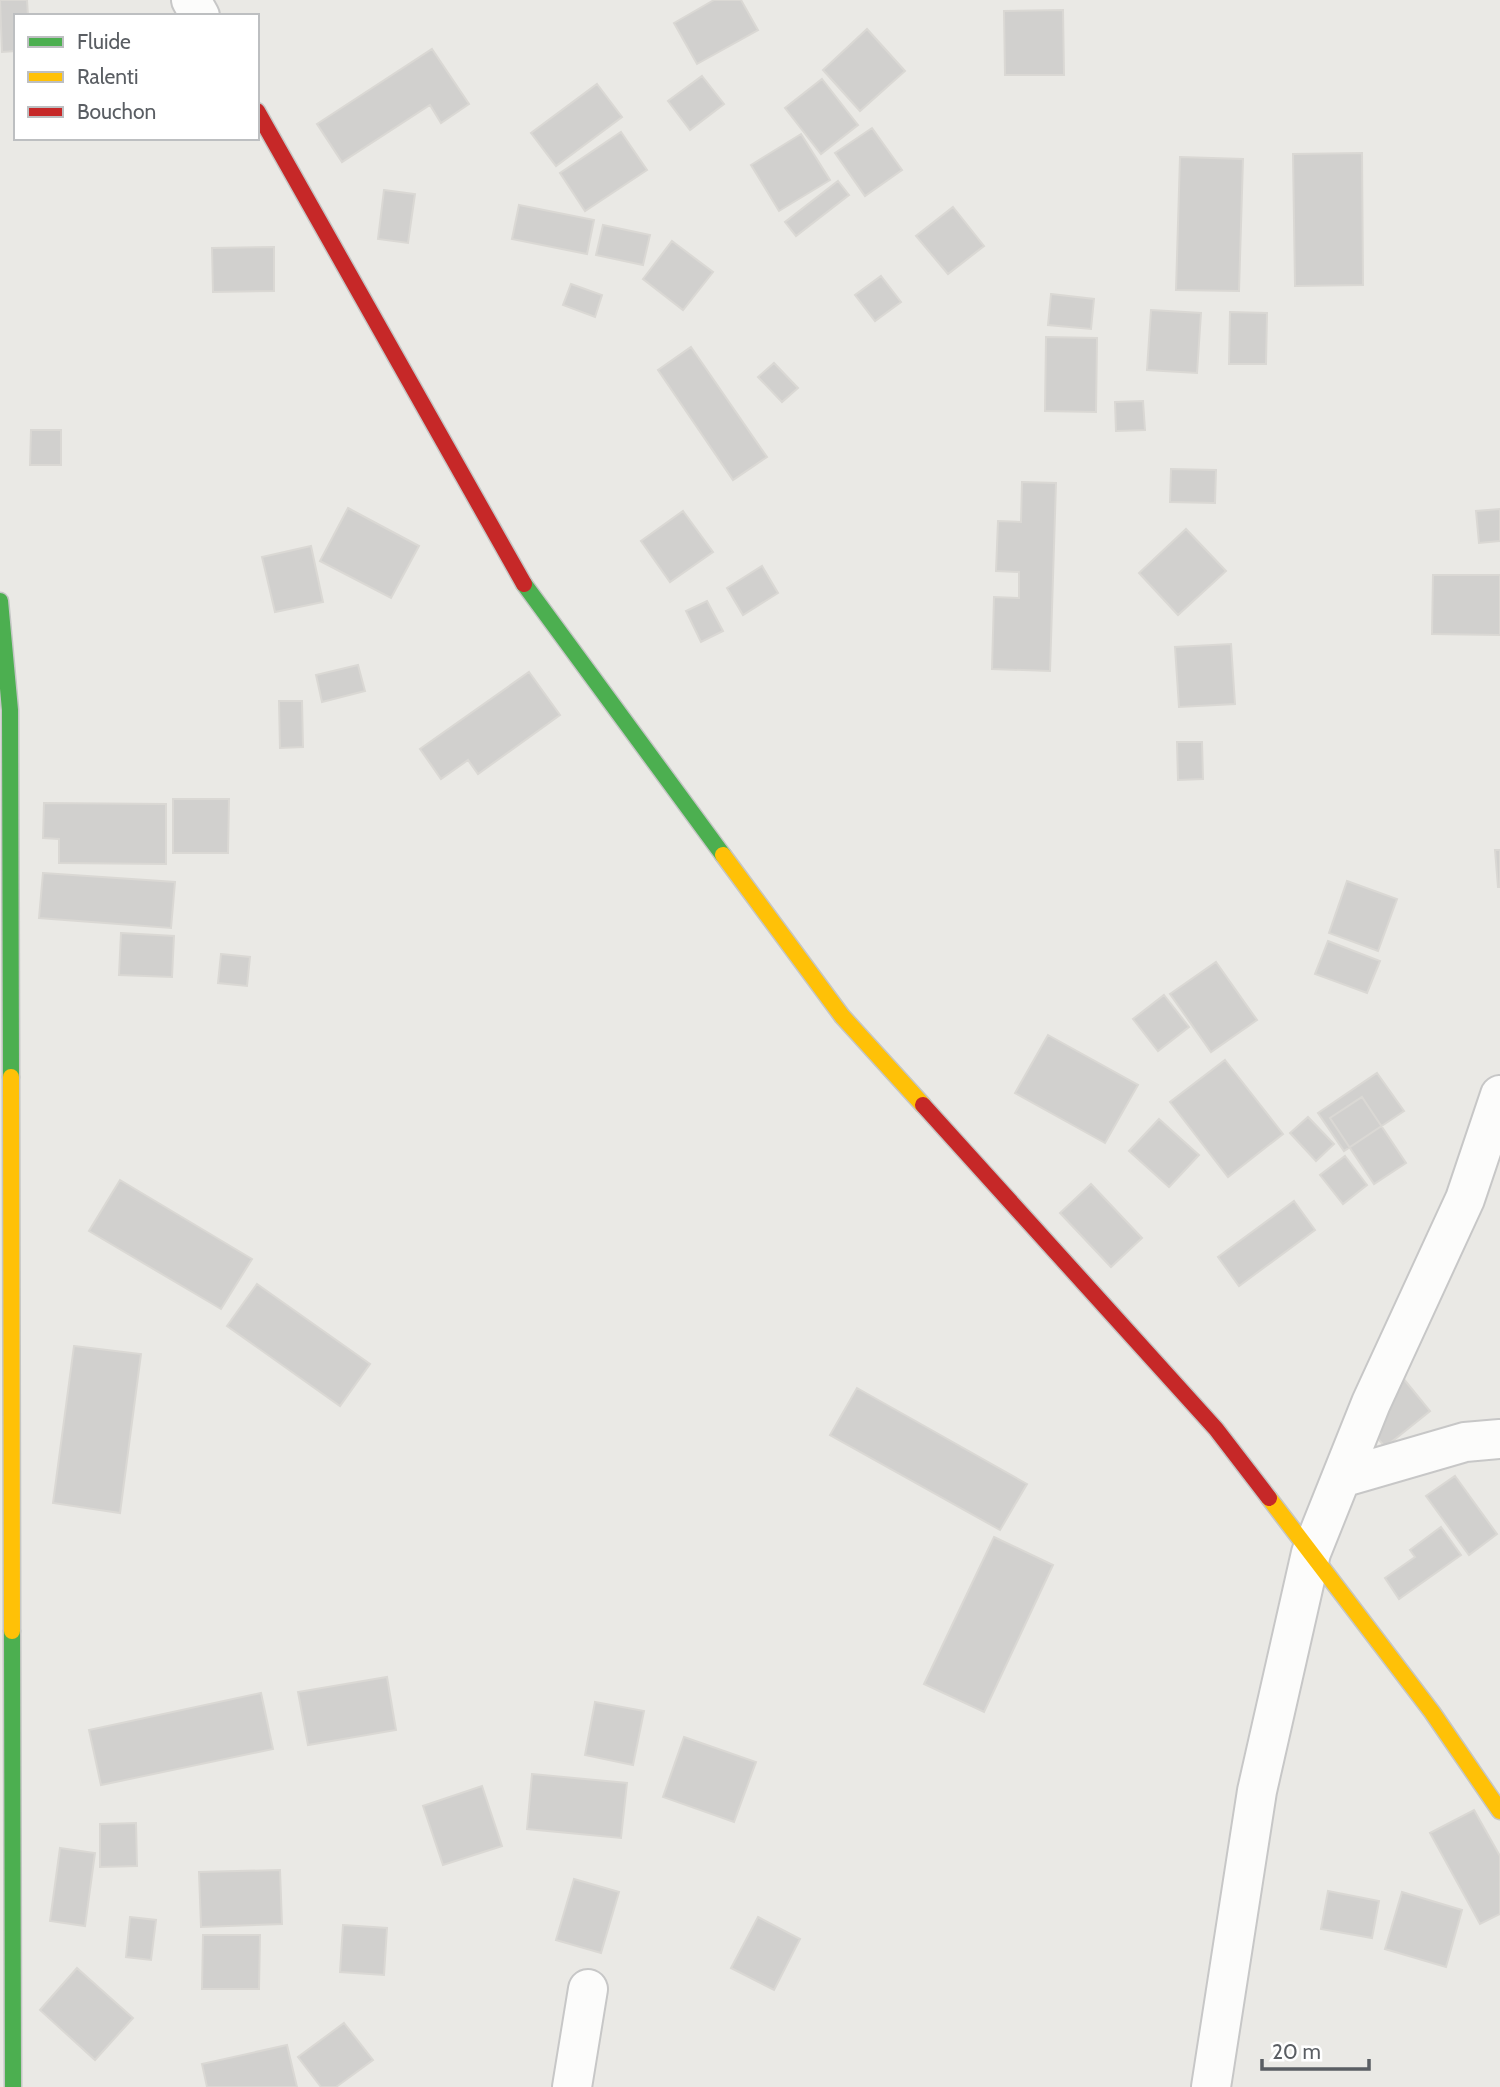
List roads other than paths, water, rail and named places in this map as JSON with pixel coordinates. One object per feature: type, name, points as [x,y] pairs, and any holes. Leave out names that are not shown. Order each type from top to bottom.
[{"type":"street","points":[[259,115],[526,587],[842,1016],[1216,1429],[1432,1712],[1500,1811]]},
{"type":"street","points":[[0,601],[10,710],[5,1617],[13,2087]]},
{"type":"street","points":[[1211,2087],[1256,1791],[1311,1553],[1370,1403],[1465,1199],[1500,1096]]},
{"type":"street","points":[[1341,1478],[1465,1442],[1500,1439]]},
{"type":"street","points":[[572,2087],[588,1989]]}]
